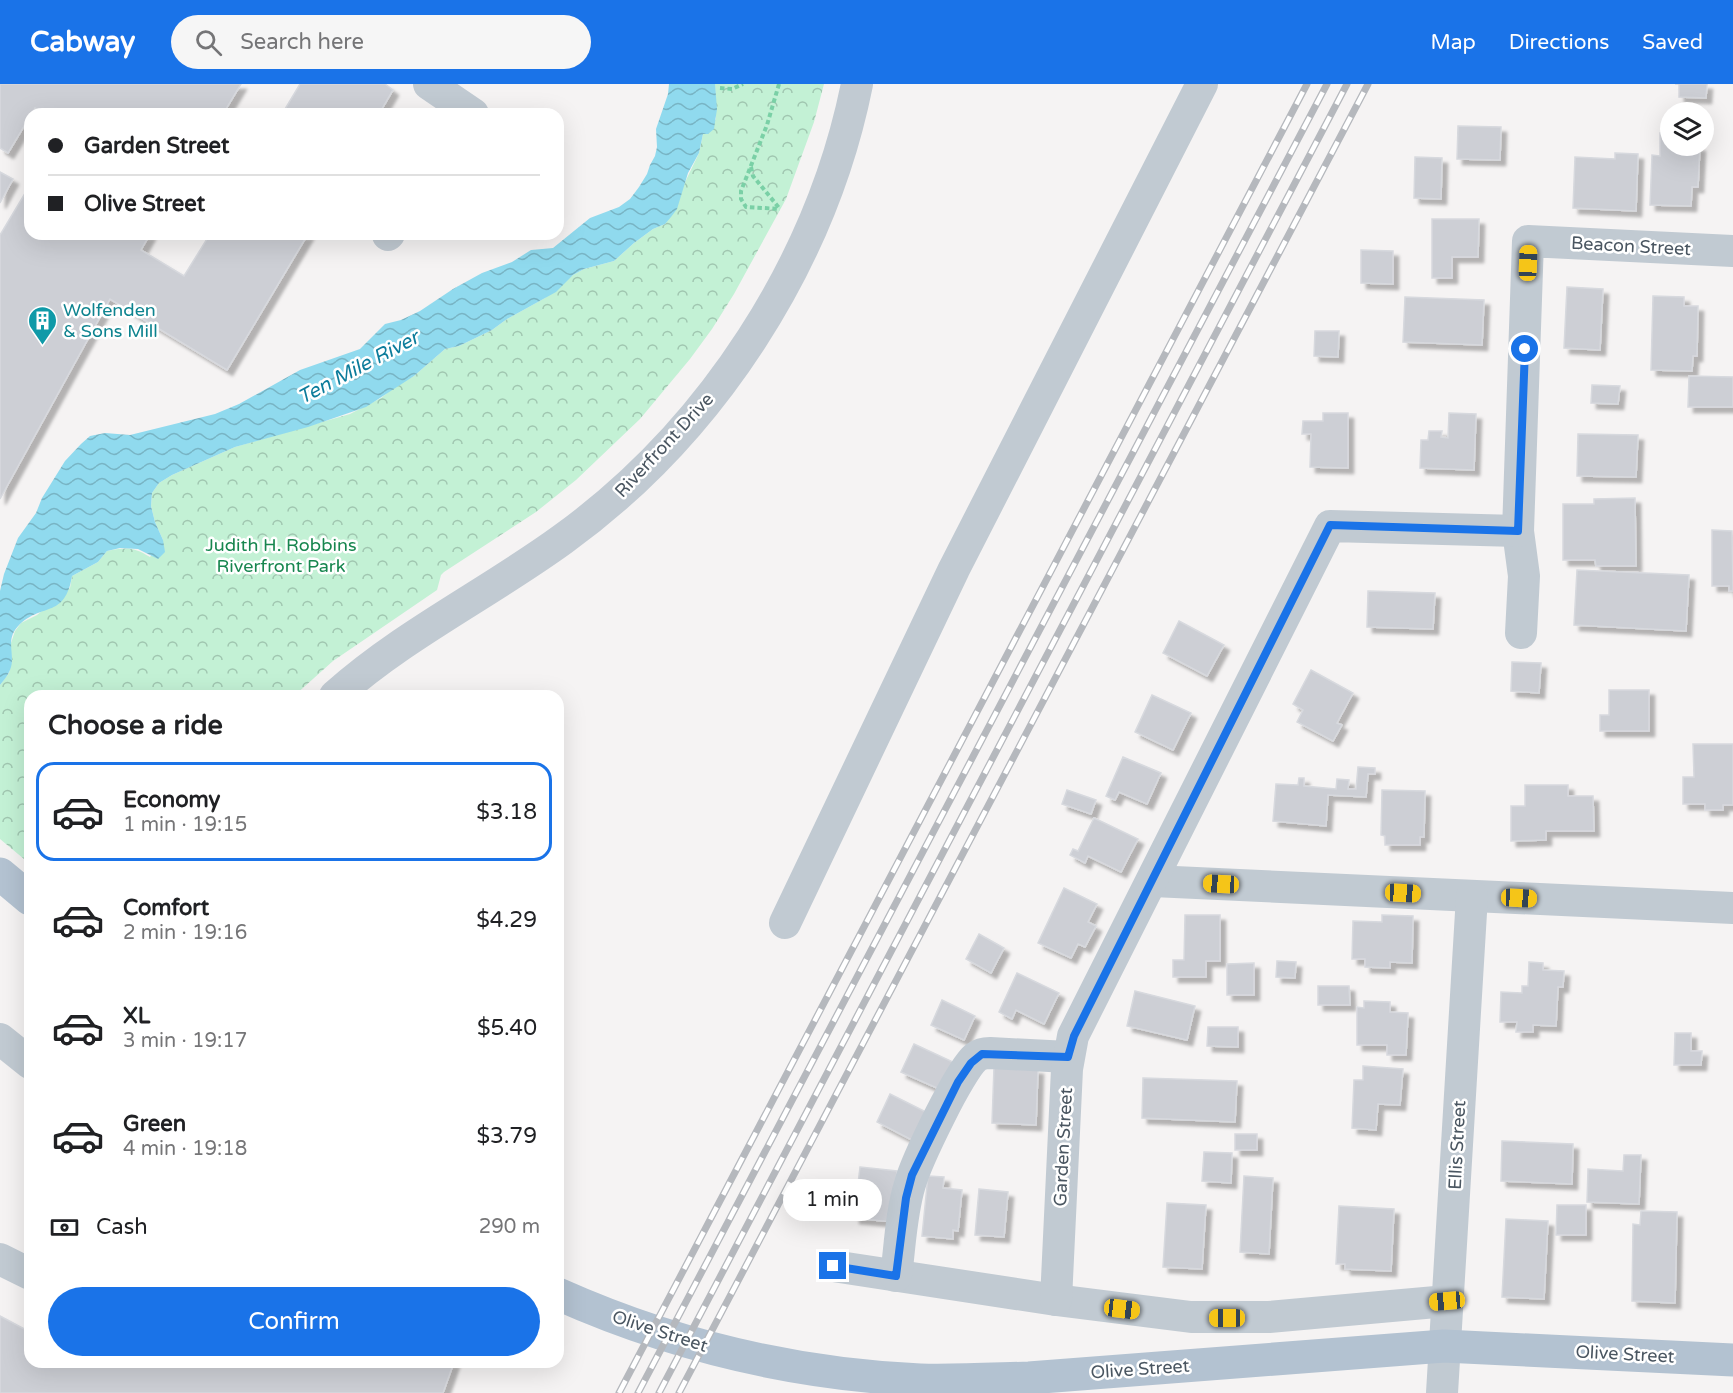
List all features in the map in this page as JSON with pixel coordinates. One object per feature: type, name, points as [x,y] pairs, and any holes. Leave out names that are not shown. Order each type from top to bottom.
[{"type":"main road","points":[[0,874],[24,894]]},
{"type":"main road","name":"Olive Street","points":[[564,1296],[678,1339],[803,1367],[921,1380],[987,1380],[1444,1346],[1733,1360]]},
{"type":"street","points":[[429,84],[460,108]]},
{"type":"street","name":"Riverfront Drive","points":[[343,690],[394,651],[566,538],[626,487],[700,409],[730,371],[757,330],[794,265],[830,179],[845,133],[857,84]]},
{"type":"street","points":[[785,923],[954,569],[1202,84]]},
{"type":"street","name":"Beacon Street","points":[[1518,531],[1528,241],[1733,251]]},
{"type":"street","name":"Garden Street","points":[[1056,1300],[1068,1057],[1074,1036],[1330,525],[1518,531]]},
{"type":"street","points":[[1518,531],[1524,576],[1521,633]]},
{"type":"street","points":[[1152,881],[1733,908]]},
{"type":"street","name":"Ellis Street","points":[[1442,1393],[1472,896]]},
{"type":"street","points":[[0,1039],[24,1058]]},
{"type":"street","points":[[896,1276],[906,1198],[912,1175],[958,1082],[971,1063],[982,1054],[1068,1057]]},
{"type":"street","points":[[0,1259],[24,1271]]},
{"type":"street","points":[[833,1266],[1166,1315],[1215,1318],[1283,1317],[1447,1301]]},
{"type":"path","points":[[720,88],[732,89],[743,84]]},
{"type":"path","points":[[753,160],[753,176],[780,208],[746,207],[741,199],[741,191],[753,160],[773,109],[779,84]]},
{"type":"green space","name":"Judith H. Robbins Riverfront Park","points":[[715,84],[824,84],[814,122],[786,199],[734,294],[690,359],[640,419],[576,480],[536,512],[444,572],[437,590],[333,661],[301,690],[24,690],[24,859],[0,839],[0,685],[9,673],[12,660],[10,646],[15,631],[21,623],[37,615],[70,588],[72,576],[98,562],[107,551],[129,549],[150,557],[163,540],[151,506],[152,493],[159,483],[235,447],[350,414],[381,398],[414,376],[445,349],[459,346],[492,330],[545,298],[584,269],[614,261],[653,229],[665,224],[699,153],[703,134],[716,119]]},
{"type":"water","name":"Ten Mile River","points":[[669,84],[715,84],[717,109],[714,129],[708,134],[703,134],[699,153],[688,173],[677,209],[665,224],[653,229],[614,261],[584,269],[573,275],[556,292],[507,319],[492,330],[459,346],[445,349],[414,376],[366,407],[308,427],[235,447],[159,483],[152,493],[151,506],[165,552],[158,559],[138,549],[120,548],[107,551],[98,562],[72,576],[69,589],[59,604],[29,618],[13,633],[11,667],[0,685],[0,591],[4,574],[18,538],[36,513],[42,498],[65,461],[90,436],[105,433],[130,435],[215,414],[239,404],[300,370],[360,349],[385,324],[401,320],[420,311],[482,273],[512,262],[531,250],[553,248],[590,218],[619,207],[630,199],[639,187],[655,156],[656,129],[668,94]]},
{"type":"building","points":[[0,84],[241,84],[227,108],[24,108],[24,126],[8,153],[0,148]]},
{"type":"building","points":[[300,84],[385,84],[393,90],[382,108],[286,108]]},
{"type":"building","points":[[1679,84],[1707,84],[1706,98],[1679,97]]},
{"type":"building","points":[[1458,126],[1501,127],[1500,160],[1457,159]]},
{"type":"building","points":[[1615,153],[1638,154],[1636,211],[1573,208],[1575,157],[1615,159]]},
{"type":"building","points":[[1652,155],[1700,156],[1698,187],[1692,187],[1691,206],[1650,205]]},
{"type":"building","points":[[1415,157],[1442,158],[1441,199],[1414,198]]},
{"type":"building","points":[[0,172],[13,179],[0,203]]},
{"type":"building","name":"Wolfenden & Sons Mill","points":[[24,195],[24,240],[147,240],[141,250],[184,276],[206,240],[304,240],[227,370],[110,299],[0,499],[0,235]]},
{"type":"building","points":[[1432,219],[1479,219],[1478,257],[1452,257],[1452,278],[1432,278]]},
{"type":"building","points":[[1361,250],[1393,251],[1393,284],[1361,283]]},
{"type":"building","points":[[1567,287],[1603,289],[1600,350],[1564,348]]},
{"type":"building","points":[[1653,296],[1684,297],[1684,306],[1698,306],[1697,356],[1693,356],[1692,371],[1651,370]]},
{"type":"building","points":[[1405,297],[1484,300],[1482,345],[1403,342]]},
{"type":"building","points":[[1315,331],[1339,331],[1338,357],[1314,356]]},
{"type":"building","points":[[1689,376],[1733,377],[1733,407],[1688,407]]},
{"type":"building","points":[[1592,385],[1620,386],[1618,404],[1591,403]]},
{"type":"building","points":[[1323,413],[1348,413],[1348,468],[1310,467],[1311,434],[1302,434],[1303,421],[1323,421]]},
{"type":"building","points":[[1449,413],[1476,414],[1474,470],[1420,468],[1421,440],[1428,440],[1429,431],[1442,431],[1441,437],[1448,438]]},
{"type":"building","points":[[1578,434],[1638,435],[1636,477],[1577,476]]},
{"type":"building","points":[[1635,498],[1636,566],[1596,566],[1595,560],[1563,560],[1563,504],[1594,504],[1594,499]]},
{"type":"building","points":[[1712,530],[1732,531],[1733,591],[1729,591],[1729,586],[1712,586]]},
{"type":"building","points":[[1577,570],[1689,575],[1686,631],[1574,625]]},
{"type":"building","points":[[1368,591],[1435,593],[1433,629],[1367,627]]},
{"type":"building","points":[[1179,621],[1224,645],[1207,676],[1163,653]]},
{"type":"building","points":[[1512,662],[1541,663],[1539,693],[1511,691]]},
{"type":"building","points":[[1311,670],[1353,693],[1337,723],[1342,725],[1333,741],[1297,722],[1303,710],[1293,704]]},
{"type":"building","points":[[1609,690],[1649,690],[1649,731],[1600,731],[1600,715],[1609,715]]},
{"type":"building","points":[[1152,695],[1191,713],[1173,750],[1135,732]]},
{"type":"building","points":[[1693,744],[1733,744],[1733,805],[1723,805],[1723,810],[1705,810],[1705,804],[1683,804],[1683,777],[1694,777]]},
{"type":"building","points":[[1123,757],[1161,773],[1147,804],[1119,792],[1115,800],[1106,796]]},
{"type":"building","points":[[1358,767],[1375,768],[1375,774],[1368,774],[1366,797],[1328,795],[1326,826],[1273,821],[1276,784],[1298,785],[1299,778],[1304,778],[1304,786],[1336,789],[1337,779],[1349,780],[1348,789],[1356,789]]},
{"type":"building","points":[[1525,785],[1568,785],[1568,796],[1593,796],[1594,831],[1546,831],[1546,840],[1511,841],[1511,806],[1525,806]]},
{"type":"building","points":[[1067,790],[1096,800],[1091,814],[1062,804]]},
{"type":"building","points":[[1382,790],[1425,791],[1424,837],[1420,837],[1420,845],[1385,845],[1385,836],[1381,835]]},
{"type":"building","points":[[1094,818],[1138,839],[1121,872],[1088,856],[1085,863],[1070,855],[1073,849],[1078,851]]},
{"type":"building","points":[[1064,888],[1097,904],[1088,922],[1096,926],[1085,947],[1078,944],[1071,958],[1038,943]]},
{"type":"building","points":[[1185,915],[1220,915],[1220,961],[1206,961],[1206,977],[1173,977],[1173,960],[1184,960]]},
{"type":"building","points":[[1382,915],[1413,916],[1412,963],[1390,962],[1390,968],[1365,967],[1365,959],[1352,959],[1353,921],[1382,922]]},
{"type":"building","points":[[979,934],[1004,948],[991,973],[966,959]]},
{"type":"building","points":[[1277,961],[1296,962],[1295,978],[1276,977]]},
{"type":"building","points":[[1529,962],[1543,963],[1543,970],[1564,971],[1563,987],[1558,987],[1556,1026],[1533,1025],[1533,1032],[1516,1032],[1517,1022],[1500,1022],[1501,992],[1522,993],[1522,986],[1528,986]]},
{"type":"building","points":[[1254,963],[1254,995],[1227,995],[1227,964]]},
{"type":"building","points":[[1017,973],[1059,993],[1044,1024],[1016,1010],[1012,1019],[999,1012]]},
{"type":"building","points":[[1318,986],[1349,986],[1350,1005],[1318,1005]]},
{"type":"building","points":[[1135,991],[1195,1006],[1187,1040],[1127,1026]]},
{"type":"building","points":[[942,1000],[975,1016],[964,1040],[931,1025]]},
{"type":"building","points":[[1364,1001],[1390,1002],[1390,1012],[1408,1013],[1406,1055],[1387,1055],[1387,1045],[1357,1045],[1357,1007],[1364,1008]]},
{"type":"building","points":[[1208,1027],[1238,1027],[1238,1047],[1207,1046]]},
{"type":"building","points":[[1675,1033],[1691,1033],[1691,1051],[1702,1051],[1701,1065],[1674,1065]]},
{"type":"building","points":[[914,1044],[955,1063],[937,1088],[901,1072]]},
{"type":"building","points":[[1363,1066],[1403,1069],[1400,1105],[1378,1104],[1376,1130],[1352,1128],[1354,1080],[1363,1080]]},
{"type":"building","points":[[994,1067],[1038,1069],[1036,1125],[992,1123]]},
{"type":"building","points":[[1143,1078],[1237,1081],[1235,1122],[1142,1118]]},
{"type":"building","points":[[890,1094],[930,1114],[912,1140],[877,1122]]},
{"type":"building","points":[[1235,1134],[1257,1134],[1257,1150],[1235,1150]]},
{"type":"building","points":[[1502,1141],[1573,1144],[1572,1184],[1501,1181]]},
{"type":"building","points":[[1204,1152],[1232,1153],[1231,1183],[1202,1181]]},
{"type":"building","points":[[1624,1155],[1641,1155],[1639,1204],[1587,1202],[1588,1169],[1623,1171]]},
{"type":"building","points":[[860,1167],[897,1171],[892,1222],[854,1218]]},
{"type":"building","points":[[928,1176],[944,1177],[943,1188],[962,1190],[958,1231],[953,1230],[953,1239],[922,1236]]},
{"type":"building","points":[[1244,1176],[1273,1178],[1269,1254],[1240,1252]]},
{"type":"building","points":[[979,1189],[1008,1192],[1004,1237],[975,1235]]},
{"type":"building","points":[[1167,1203],[1206,1205],[1202,1269],[1163,1267]]},
{"type":"building","points":[[1557,1205],[1586,1205],[1586,1235],[1556,1235]]},
{"type":"building","points":[[1339,1206],[1394,1209],[1391,1271],[1345,1269],[1345,1264],[1336,1264]]},
{"type":"building","points":[[1641,1211],[1677,1212],[1675,1303],[1632,1301],[1633,1224],[1640,1225]]},
{"type":"building","points":[[1506,1219],[1548,1221],[1544,1299],[1502,1297]]},
{"type":"building","points":[[0,1316],[24,1329],[24,1368],[452,1368],[443,1393],[0,1393]]},
{"type":"railway","points":[[619,1393],[1307,84]]},
{"type":"railway","points":[[638,1393],[1327,84]]},
{"type":"railway","points":[[659,1393],[1347,84]]},
{"type":"railway","points":[[679,1393],[1368,84]]},
{"type":"place","name":"Wolfenden & Sons Mill","points":[[42,346]]},
{"type":"route","points":[[833,1266],[896,1276],[906,1198],[912,1175],[958,1082],[976,1057],[990,1053],[1068,1057],[1074,1036],[1330,525],[1518,531],[1525,349]]}]
